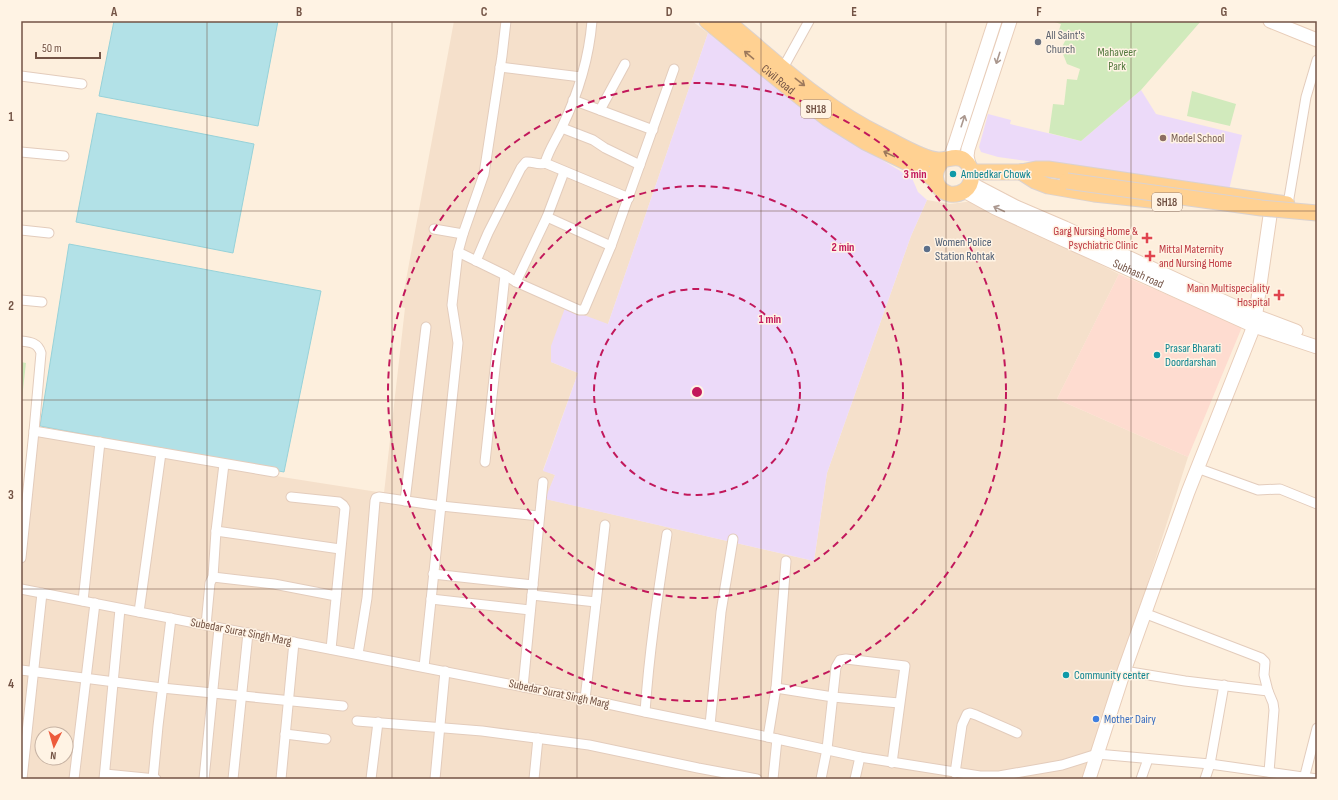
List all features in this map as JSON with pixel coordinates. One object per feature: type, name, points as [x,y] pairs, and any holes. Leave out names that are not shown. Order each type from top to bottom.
[{"type":"main road","name":"Civil Road","points":[[707,21],[828,119],[865,142],[918,168],[935,180]]},
{"type":"main road","name":"Civil Road","points":[[727,21],[834,109],[870,130],[923,156],[935,160],[946,159]]},
{"type":"main road","name":"SH18","points":[[946,159],[957,158],[964,160],[969,178]]},
{"type":"main road","points":[[935,180],[935,172],[938,166],[946,159]]},
{"type":"main road","name":"SH18","points":[[935,180],[943,191],[950,194],[957,194],[969,178],[1036,169],[1048,169],[1272,208],[1317,219]]},
{"type":"main road","points":[[1021,172],[1261,208],[1317,213]]},
{"type":"main road","name":"SH18","points":[[1272,208],[1288,204],[1317,207]]},
{"type":"street","points":[[424,667],[458,343],[452,305],[458,252],[484,174],[506,21]]},
{"type":"street","points":[[545,163],[549,150],[562,128],[574,100],[588,51],[592,21]]},
{"type":"street","points":[[783,68],[809,21]]},
{"type":"street","points":[[946,159],[955,144],[995,21]]},
{"type":"street","points":[[969,178],[967,156],[968,149],[1010,21]]},
{"type":"street","points":[[1270,21],[1317,40]]},
{"type":"street","points":[[1288,204],[1306,97],[1317,60]]},
{"type":"street","points":[[600,110],[625,64]]},
{"type":"street","points":[[500,67],[581,77]]},
{"type":"street","points":[[458,252],[516,282],[579,310],[584,310],[629,198],[674,69]]},
{"type":"street","points":[[21,76],[82,84]]},
{"type":"street","points":[[574,100],[653,130]]},
{"type":"street","points":[[562,128],[593,140],[605,148],[640,165]]},
{"type":"street","points":[[21,152],[64,156]]},
{"type":"street","points":[[476,261],[488,233],[521,168],[526,162],[529,161],[540,165],[545,163],[629,198]]},
{"type":"street","points":[[516,282],[547,217],[564,172]]},
{"type":"street","name":"Subhash road","points":[[969,178],[1018,213],[1255,321],[1317,347]]},
{"type":"street","points":[[1089,779],[1144,613],[1197,468],[1255,321],[1272,208]]},
{"type":"street","points":[[547,217],[611,246]]},
{"type":"street","points":[[434,229],[463,234]]},
{"type":"street","points":[[21,230],[49,233]]},
{"type":"street","points":[[485,462],[505,275]]},
{"type":"street","points":[[21,300],[42,302]]},
{"type":"street","name":"Subhash road","points":[[1255,321],[1317,338]]},
{"type":"street","points":[[405,500],[426,328]]},
{"type":"street","points":[[21,341],[34,343],[39,347],[41,352],[21,558]]},
{"type":"street","points":[[34,431],[274,472]]},
{"type":"street","points":[[83,601],[100,442]]},
{"type":"street","points":[[139,612],[161,453]]},
{"type":"street","points":[[206,625],[210,583],[213,577],[216,531],[224,464]]},
{"type":"street","points":[[1197,468],[1258,490],[1280,489],[1317,504]]},
{"type":"street","points":[[523,687],[543,482]]},
{"type":"street","points":[[291,497],[339,502],[345,508],[331,649]]},
{"type":"street","points":[[358,654],[367,598],[376,498],[379,497],[441,506],[539,516]]},
{"type":"street","points":[[585,699],[605,526]]},
{"type":"street","points":[[216,531],[340,549]]},
{"type":"street","points":[[645,712],[646,689],[667,534]]},
{"type":"street","points":[[710,725],[721,612],[733,539]]},
{"type":"street","points":[[773,779],[773,738],[786,561]]},
{"type":"street","points":[[434,574],[533,585]]},
{"type":"street","points":[[213,577],[274,584],[336,596]]},
{"type":"street","name":"Subedar Surat Singh Marg","points":[[21,589],[585,699],[860,757],[955,773],[980,776],[999,776],[1062,766],[1097,754]]},
{"type":"street","points":[[22,779],[42,593]]},
{"type":"street","points":[[532,595],[596,602]]},
{"type":"street","points":[[431,599],[530,610]]},
{"type":"street","points":[[74,779],[95,604]]},
{"type":"street","points":[[120,609],[104,776],[156,779]]},
{"type":"street","points":[[1144,613],[1261,658],[1265,662],[1264,675],[1274,710],[1269,772]]},
{"type":"street","points":[[153,779],[171,618]]},
{"type":"street","points":[[204,779],[219,628]]},
{"type":"street","points":[[233,779],[248,633]]},
{"type":"street","points":[[281,779],[294,642]]},
{"type":"street","points":[[821,779],[827,749],[836,667],[840,660],[846,659],[905,666],[892,763]]},
{"type":"street","points":[[21,670],[162,688],[343,706]]},
{"type":"street","points":[[435,779],[445,671]]},
{"type":"street","points":[[1124,671],[1268,690]]},
{"type":"street","points":[[1205,779],[1210,764],[1224,685]]},
{"type":"street","points":[[776,688],[833,697],[899,703]]},
{"type":"street","points":[[955,773],[962,725],[967,714],[970,713],[976,715],[1017,733]]},
{"type":"street","points":[[357,720],[538,738],[589,745],[757,779]]},
{"type":"street","points":[[371,779],[378,722]]},
{"type":"street","points":[[1304,778],[1317,728]]},
{"type":"street","points":[[285,734],[326,739]]},
{"type":"street","points":[[534,779],[538,738]]},
{"type":"street","points":[[1097,754],[1210,764],[1255,775],[1269,772],[1317,779]]},
{"type":"street","points":[[855,779],[860,757]]},
{"type":"street","points":[[1142,779],[1148,759]]},
{"type":"shaded area","points":[[454,21],[692,21],[708,33],[608,324],[551,362],[578,373],[543,470],[555,475],[546,499],[814,561],[827,473],[911,236],[927,200],[950,204],[973,201],[1119,274],[1057,399],[1188,457],[1085,779],[21,779],[21,582],[37,434],[282,477],[384,493],[405,308],[401,307]]},
{"type":"shaded area","points":[[708,33],[829,128],[912,178],[918,192],[927,200],[911,236],[827,473],[814,561],[545,499],[555,475],[543,471],[578,373],[551,362],[551,346],[565,308],[608,324]]},
{"type":"shaded area","name":"Model School","points":[[1141,90],[1156,114],[1242,135],[1229,190],[998,157],[981,152],[979,147],[988,114],[1011,120],[1010,124],[1081,141]]},
{"type":"shaded area","points":[[1119,274],[1242,327],[1188,457],[1057,399]]},
{"type":"green space","name":"Mahaveer Park","points":[[1051,21],[1201,21],[1141,90],[1081,141],[1049,133],[1053,104],[1064,105],[1067,79],[1077,80],[1080,69],[1067,64],[1061,49],[1068,35],[1059,30],[1061,24]]},
{"type":"green space","points":[[1192,91],[1236,104],[1230,126],[1187,116]]},
{"type":"green space","points":[[21,362],[26,363],[21,407]]},
{"type":"water","points":[[114,21],[278,21],[258,126],[99,96]]},
{"type":"water","points":[[97,113],[254,144],[233,253],[76,222]]},
{"type":"water","points":[[69,244],[321,291],[284,472],[40,426]]},
{"type":"place","name":"All Saint's Church","points":[[1038,42]]},
{"type":"place","name":"Model School","points":[[1163,138]]},
{"type":"place","name":"Ambedkar Chowk","points":[[953,174]]},
{"type":"place","name":"Garg Nursing Home & Psychiatric Clinic","points":[[1147,238]]},
{"type":"place","name":"Women Police Station Rohtak","points":[[927,249]]},
{"type":"place","name":"Mittal Maternity and Nursing Home","points":[[1150,256]]},
{"type":"place","name":"Mann Multispeciality Hospital","points":[[1279,295]]},
{"type":"place","name":"Prasar Bharati Doordarshan","points":[[1157,355]]},
{"type":"place","name":"Community center","points":[[1066,675]]},
{"type":"place","name":"Mother Dairy","points":[[1096,719]]}]
